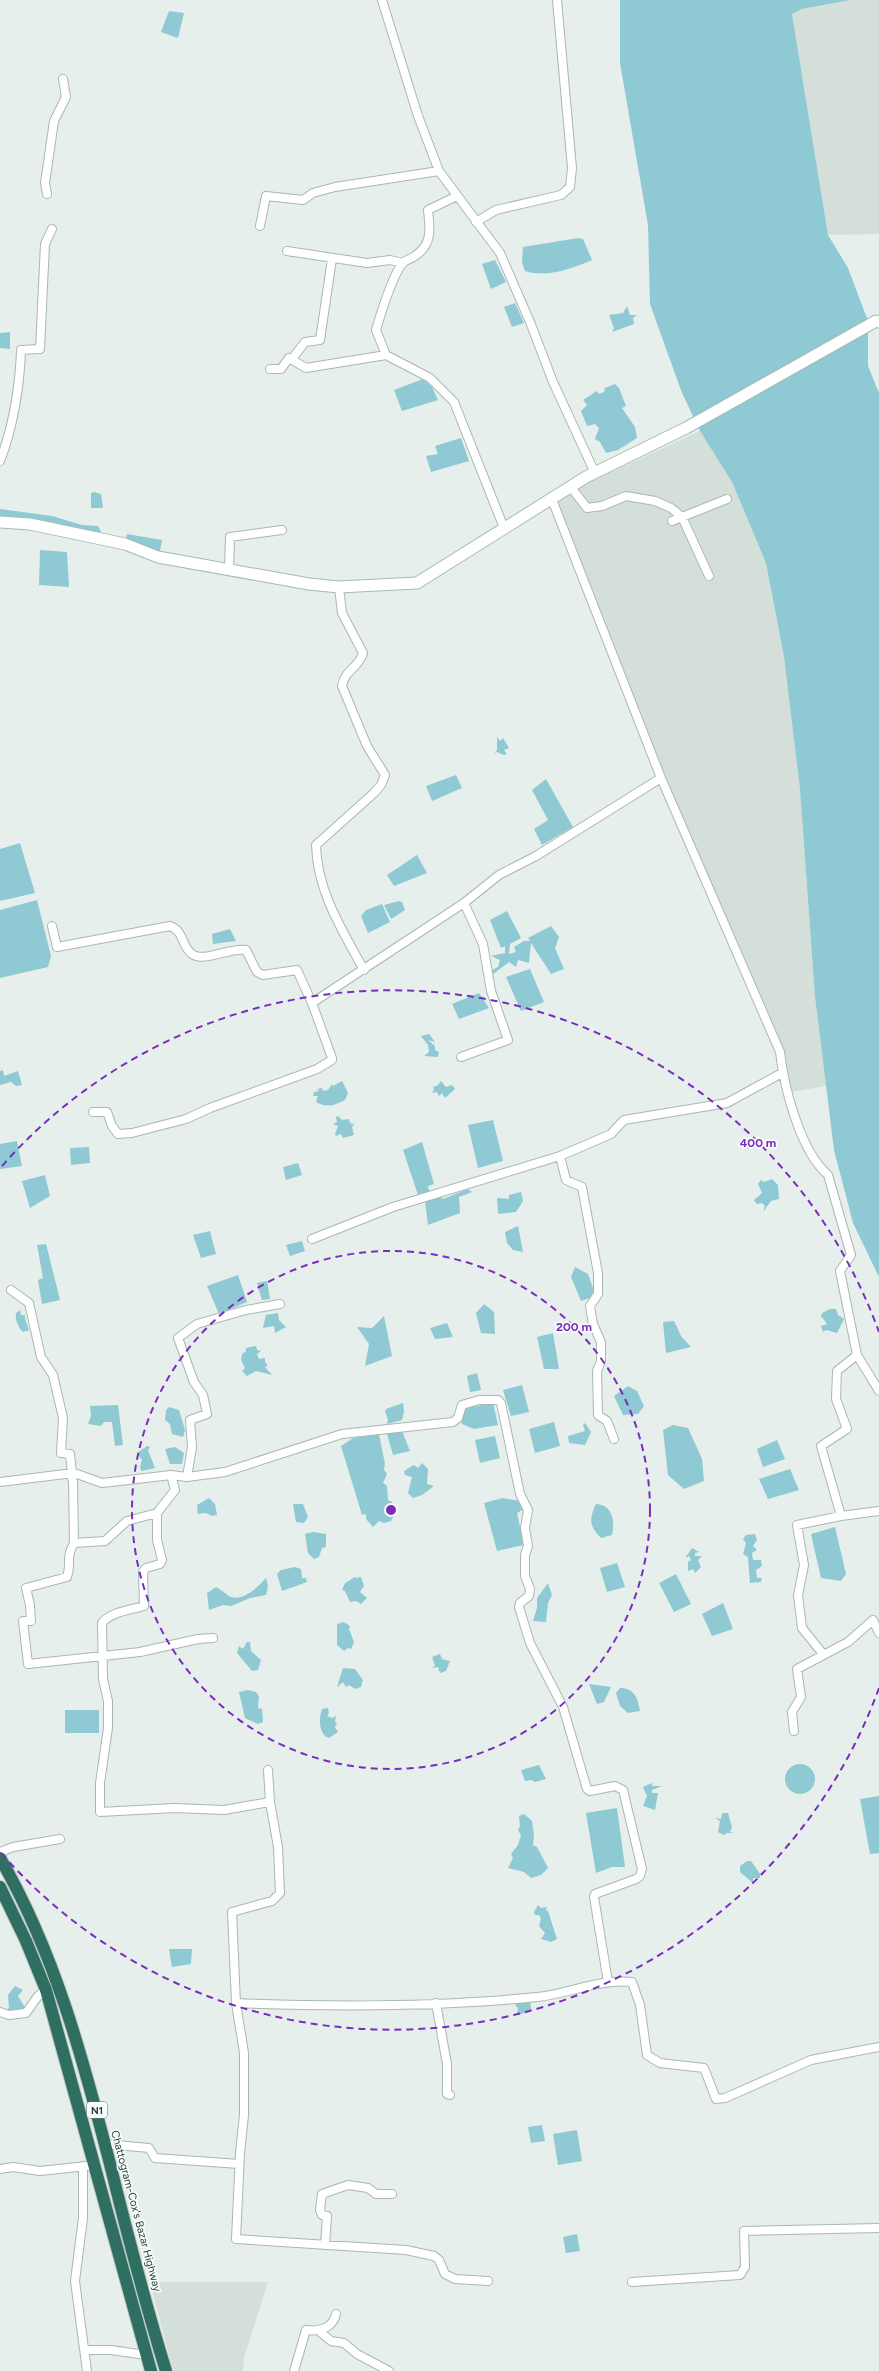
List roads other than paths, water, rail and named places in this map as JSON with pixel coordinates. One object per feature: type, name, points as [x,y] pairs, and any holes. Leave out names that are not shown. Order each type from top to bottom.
[{"type":"highway","name":"Chattogram-Cox's Bazar Highway","points":[[0,1858],[38,1935],[58,1981],[93,2096],[166,2371]]},
{"type":"highway","name":"N1","points":[[0,1887],[26,1941],[46,1990],[151,2371]]},
{"type":"main road","points":[[0,522],[30,524],[125,544],[158,557],[309,584],[340,586],[417,583],[570,486],[686,428],[877,321]]},
{"type":"street","points":[[382,0],[418,116],[439,171],[500,253],[530,322],[553,382],[594,473]]},
{"type":"street","points":[[476,222],[496,210],[561,195],[570,187],[572,168],[557,0]]},
{"type":"street","points":[[47,194],[45,183],[54,121],[66,97],[63,79]]},
{"type":"street","points":[[260,226],[266,196],[303,200],[313,193],[335,187],[439,171]]},
{"type":"street","points":[[386,355],[376,330],[403,263],[416,256],[425,247],[431,236],[428,210],[458,196]]},
{"type":"street","points":[[0,461],[9,440],[16,404],[21,350],[40,350],[45,244],[52,229]]},
{"type":"street","points":[[287,251],[332,259],[367,263],[390,260],[403,263]]},
{"type":"street","points":[[270,370],[281,369],[289,358],[292,359],[305,342],[320,340],[332,259]]},
{"type":"street","points":[[292,359],[306,368],[386,355],[430,378],[454,402],[504,528]]},
{"type":"street","points":[[570,486],[587,508],[602,506],[626,496],[655,502],[671,508],[682,517],[710,576]]},
{"type":"street","points":[[552,497],[661,778],[780,1052],[786,1092],[809,1149],[818,1167],[828,1175],[851,1255],[840,1271],[857,1356],[879,1391]]},
{"type":"street","points":[[672,521],[727,499]]},
{"type":"street","points":[[229,570],[230,536],[282,530]]},
{"type":"street","points":[[340,586],[342,612],[363,653],[361,660],[348,671],[342,686],[367,746],[385,775],[381,785],[374,793],[316,845],[316,864],[330,907],[364,970]]},
{"type":"street","points":[[312,1003],[464,903],[499,875],[536,856],[661,778]]},
{"type":"street","points":[[461,1057],[508,1040],[491,991],[483,944],[464,903]]},
{"type":"street","points":[[52,926],[57,947],[170,926],[178,929],[191,954],[200,958],[237,948],[246,950],[257,972],[263,975],[297,970],[312,1003],[332,1058],[332,1060],[317,1070],[210,1108],[186,1119],[132,1133],[118,1134],[112,1126],[107,1112],[93,1112]]},
{"type":"street","points":[[312,1239],[393,1207],[560,1156],[611,1134],[624,1120],[727,1103],[782,1073]]},
{"type":"street","points":[[560,1156],[566,1180],[582,1187],[593,1242],[598,1274],[598,1294],[590,1306],[593,1324],[601,1342],[601,1361],[597,1371],[598,1415],[607,1421],[614,1439]]},
{"type":"street","points":[[11,1290],[29,1303],[41,1357],[53,1376],[63,1418],[61,1453],[70,1454],[72,1456],[71,1474],[74,1481],[74,1543],[68,1553],[69,1572],[67,1577],[26,1588],[31,1621],[22,1621],[28,1664],[140,1652],[198,1639],[213,1638]]},
{"type":"street","points":[[187,1477],[192,1447],[190,1420],[207,1414],[203,1395],[194,1382],[178,1338],[197,1324],[246,1310],[280,1304]]},
{"type":"street","points":[[841,1516],[821,1446],[847,1429],[836,1399],[837,1371],[857,1356]]},
{"type":"street","points":[[0,1482],[71,1474],[102,1483],[171,1475],[187,1477],[225,1472],[342,1434],[453,1422],[458,1418],[462,1405],[479,1400],[498,1400],[501,1403],[520,1494],[528,1510],[525,1528],[528,1546],[525,1555],[525,1576],[530,1589],[529,1596],[520,1603],[519,1607],[530,1643],[563,1707],[587,1789],[590,1791],[615,1786],[623,1790],[642,1869],[640,1876],[636,1879],[595,1894],[594,1897],[608,1982]]},
{"type":"street","points":[[171,1475],[174,1490],[157,1513],[157,1540],[162,1560],[160,1564],[146,1568],[143,1572],[144,1606],[111,1616],[102,1622],[103,1679],[108,1700],[108,1728],[100,1783],[100,1812],[174,1808],[224,1810],[270,1802]]},
{"type":"street","points":[[823,1654],[802,1628],[798,1595],[804,1565],[797,1525],[841,1516],[879,1511]]},
{"type":"street","points":[[74,1543],[105,1541],[127,1521],[157,1513]]},
{"type":"street","points":[[794,1731],[792,1712],[801,1697],[797,1669],[848,1642],[876,1618],[879,1634]]},
{"type":"street","points":[[268,1770],[270,1802],[278,1847],[280,1893],[272,1901],[232,1912],[236,2003],[244,2053],[244,2115],[239,2164],[236,2239],[406,2250],[427,2253],[439,2260],[445,2274],[455,2279],[488,2282]]},
{"type":"street","points":[[0,1852],[13,1847],[60,1839]]},
{"type":"street","points":[[236,2003],[311,2006],[436,2003],[538,1997],[618,1980],[632,1982],[640,2005],[647,2054],[660,2063],[704,2068],[716,2100],[725,2098],[811,2060],[879,2047]]},
{"type":"street","points":[[0,2012],[9,2015],[26,2013],[46,1990]]},
{"type":"street","points":[[436,2003],[448,2064],[446,2094],[450,2095]]},
{"type":"street","points":[[105,2144],[149,2148],[155,2158],[239,2164]]},
{"type":"street","points":[[0,2169],[13,2167],[40,2171],[83,2166],[96,2167]]},
{"type":"street","points":[[83,2166],[83,2218],[75,2282],[87,2371]]},
{"type":"street","points":[[325,2245],[327,2216],[322,2215],[320,2210],[322,2194],[348,2185],[368,2188],[376,2194],[392,2194]]},
{"type":"street","points":[[632,2282],[740,2275],[745,2267],[744,2231],[862,2227],[879,2228]]},
{"type":"street","points":[[294,2371],[306,2330],[318,2330],[331,2324],[336,2314]]},
{"type":"street","points":[[318,2330],[331,2341],[344,2343],[357,2354],[389,2371]]},
{"type":"street","points":[[85,2350],[111,2350],[146,2355]]},
{"type":"water","points":[[620,0],[850,0],[802,9],[792,14],[828,235],[848,268],[868,321],[868,366],[879,393],[879,1277],[853,1223],[834,1150],[815,997],[800,789],[784,657],[766,563],[732,482],[700,431],[682,393],[650,304],[648,225],[620,63]]},
{"type":"water","points":[[169,11],[184,13],[178,38],[161,32]]},
{"type":"water","points":[[578,238],[583,239],[592,260],[559,272],[542,274],[525,271],[522,263],[523,247]]},
{"type":"water","points":[[495,260],[506,282],[491,289],[482,264]]},
{"type":"water","points":[[515,303],[524,323],[512,327],[504,307]]},
{"type":"water","points":[[627,306],[630,315],[637,315],[633,318],[634,324],[612,332],[614,328],[609,315],[623,313]]},
{"type":"water","points":[[10,332],[10,349],[0,348],[0,333]]},
{"type":"water","points":[[423,379],[432,387],[438,400],[402,411],[394,390]]},
{"type":"water","points":[[615,384],[619,388],[626,406],[622,408],[635,427],[637,438],[618,450],[606,453],[600,442],[595,439],[599,428],[595,424],[587,426],[581,411],[587,405],[583,400],[597,391],[599,394],[604,392],[605,388]]},
{"type":"water","points":[[461,438],[469,461],[431,472],[426,456],[438,454],[435,446]]},
{"type":"water","points":[[94,492],[101,494],[103,508],[91,508],[91,493]]},
{"type":"water","points":[[0,509],[52,516],[82,525],[98,526],[101,532],[92,534],[0,516]]},
{"type":"water","points":[[127,534],[162,540],[160,551],[125,544]]},
{"type":"water","points":[[40,550],[67,552],[69,587],[39,585]]},
{"type":"water","points":[[497,737],[500,741],[503,738],[509,748],[504,750],[507,754],[504,755],[497,752],[494,753],[497,750]]},
{"type":"water","points":[[456,775],[462,788],[432,801],[426,786]]},
{"type":"water","points":[[546,779],[573,827],[542,845],[534,829],[548,820],[532,790]]},
{"type":"water","points":[[20,843],[35,893],[0,901],[0,849]]},
{"type":"water","points":[[417,855],[427,873],[394,886],[387,875]]},
{"type":"water","points":[[37,900],[51,956],[48,967],[0,978],[0,910]]},
{"type":"water","points":[[399,901],[402,902],[405,910],[391,919],[384,905]]},
{"type":"water","points":[[382,904],[390,922],[368,933],[361,916],[366,910]]},
{"type":"water","points":[[507,911],[521,938],[510,944],[509,954],[516,952],[514,947],[524,941],[530,941],[528,938],[551,926],[559,937],[555,948],[564,969],[551,974],[531,943],[529,963],[518,960],[516,967],[509,962],[492,975],[492,970],[498,967],[500,960],[491,956],[505,953],[505,946],[501,948],[490,920]]},
{"type":"water","points":[[230,929],[236,941],[213,944],[212,934]]},
{"type":"water","points":[[530,969],[544,1002],[521,1011],[506,977]]},
{"type":"water","points":[[479,993],[489,1008],[459,1019],[452,1004]]},
{"type":"water","points":[[429,1034],[435,1042],[428,1040],[435,1046],[435,1050],[439,1052],[438,1057],[424,1056],[429,1052],[428,1045],[421,1036]]},
{"type":"water","points":[[3,1070],[4,1076],[18,1071],[22,1085],[16,1086],[11,1082],[0,1085],[0,1071]]},
{"type":"water","points":[[342,1081],[348,1093],[345,1100],[330,1106],[316,1102],[318,1096],[313,1096],[314,1092],[319,1091],[317,1089],[322,1088],[323,1091],[328,1090],[332,1084],[333,1086]]},
{"type":"water","points":[[441,1081],[446,1087],[452,1085],[455,1089],[445,1098],[442,1093],[439,1096],[437,1092],[432,1093],[434,1090],[433,1087],[438,1085]]},
{"type":"water","points":[[338,1116],[342,1120],[349,1119],[350,1123],[354,1124],[352,1127],[354,1135],[343,1138],[341,1134],[336,1136],[335,1134],[338,1126],[333,1124],[337,1122],[336,1117]]},
{"type":"water","points":[[493,1120],[503,1161],[478,1168],[468,1125]]},
{"type":"water","points":[[17,1141],[22,1166],[0,1169],[0,1144]]},
{"type":"water","points":[[422,1142],[434,1184],[428,1186],[429,1191],[418,1195],[403,1150]]},
{"type":"water","points":[[89,1147],[90,1163],[71,1165],[70,1148]]},
{"type":"water","points":[[298,1163],[302,1175],[286,1180],[283,1167]]},
{"type":"water","points":[[45,1175],[50,1196],[30,1208],[22,1181]]},
{"type":"water","points":[[772,1179],[778,1185],[779,1199],[771,1201],[763,1212],[765,1206],[762,1203],[757,1204],[754,1200],[762,1193],[758,1184],[761,1180],[764,1182]]},
{"type":"water","points":[[468,1189],[472,1192],[459,1197],[460,1213],[428,1225],[425,1201],[440,1196],[443,1199]]},
{"type":"water","points":[[521,1192],[523,1201],[516,1212],[498,1214],[497,1198],[509,1199],[509,1195]]},
{"type":"water","points":[[518,1226],[523,1252],[513,1250],[507,1243],[505,1232]]},
{"type":"water","points":[[210,1231],[216,1254],[201,1258],[193,1235]]},
{"type":"water","points":[[302,1241],[305,1251],[290,1256],[286,1245]]},
{"type":"water","points":[[46,1244],[60,1300],[42,1304],[38,1280],[43,1278],[37,1245]]},
{"type":"water","points":[[575,1267],[588,1274],[594,1291],[590,1298],[581,1301],[571,1277]]},
{"type":"water","points":[[238,1275],[247,1302],[219,1314],[207,1286]]},
{"type":"water","points":[[267,1281],[270,1299],[262,1300],[257,1283]]},
{"type":"water","points":[[484,1304],[494,1312],[495,1334],[481,1333],[476,1313]]},
{"type":"water","points":[[830,1309],[836,1309],[838,1315],[844,1319],[837,1333],[826,1330],[823,1332],[821,1326],[827,1324],[821,1316],[822,1313]]},
{"type":"water","points":[[20,1310],[21,1315],[25,1315],[29,1330],[23,1332],[16,1321],[16,1313]]},
{"type":"water","points":[[278,1313],[279,1320],[286,1327],[275,1333],[274,1326],[263,1328],[266,1315]]},
{"type":"water","points":[[384,1316],[392,1356],[365,1366],[369,1344],[357,1327],[372,1328]]},
{"type":"water","points":[[674,1321],[681,1336],[691,1347],[666,1353],[663,1322]]},
{"type":"water","points":[[447,1323],[453,1337],[435,1339],[430,1328]]},
{"type":"water","points":[[553,1333],[559,1369],[544,1369],[537,1337]]},
{"type":"water","points":[[256,1346],[257,1350],[261,1351],[257,1354],[259,1359],[265,1358],[265,1362],[268,1365],[265,1367],[272,1375],[256,1371],[247,1376],[242,1371],[245,1368],[241,1360],[242,1354],[246,1351],[246,1348]]},
{"type":"water","points":[[477,1373],[481,1390],[470,1392],[467,1376]]},
{"type":"water","points":[[522,1385],[529,1412],[511,1416],[503,1390]]},
{"type":"water","points":[[628,1386],[637,1391],[644,1406],[638,1414],[623,1415],[614,1396]]},
{"type":"water","points":[[403,1403],[404,1411],[402,1420],[387,1424],[388,1419],[385,1412],[386,1409]]},
{"type":"water","points":[[493,1403],[498,1425],[474,1429],[462,1424],[461,1418],[466,1408]]},
{"type":"water","points":[[118,1405],[123,1445],[115,1446],[112,1422],[104,1422],[101,1426],[88,1424],[91,1416],[90,1406]]},
{"type":"water","points":[[169,1407],[179,1410],[185,1430],[183,1437],[172,1434],[170,1424],[165,1420],[166,1410]]},
{"type":"water","points":[[554,1422],[560,1446],[535,1453],[529,1429]]},
{"type":"water","points":[[585,1423],[591,1432],[585,1445],[569,1443],[568,1436],[585,1431],[583,1425]]},
{"type":"water","points":[[673,1425],[688,1428],[702,1459],[704,1481],[684,1489],[668,1475],[663,1430]]},
{"type":"water","points":[[402,1431],[410,1451],[393,1455],[387,1434]]},
{"type":"water","points":[[379,1434],[385,1464],[384,1470],[387,1474],[383,1483],[387,1486],[388,1500],[392,1502],[396,1512],[391,1521],[384,1523],[379,1521],[373,1527],[366,1519],[366,1514],[362,1515],[341,1446],[353,1438]]},
{"type":"water","points":[[495,1436],[500,1458],[480,1463],[475,1440]]},
{"type":"water","points":[[777,1440],[785,1459],[763,1467],[757,1449]]},
{"type":"water","points":[[147,1446],[150,1447],[148,1450],[155,1468],[141,1471],[140,1467],[142,1460],[137,1453]]},
{"type":"water","points":[[175,1447],[184,1453],[182,1464],[170,1464],[165,1449]]},
{"type":"water","points":[[422,1463],[428,1469],[427,1484],[434,1486],[422,1495],[413,1498],[408,1493],[412,1477],[405,1475],[404,1471],[414,1465],[418,1468]]},
{"type":"water","points":[[790,1469],[799,1490],[768,1499],[759,1479]]},
{"type":"water","points":[[209,1498],[215,1504],[217,1515],[212,1516],[206,1513],[198,1514],[197,1505]]},
{"type":"water","points":[[503,1498],[520,1501],[524,1509],[517,1513],[524,1545],[497,1551],[484,1503]]},
{"type":"water","points":[[293,1504],[303,1504],[308,1517],[304,1523],[296,1522]]},
{"type":"water","points":[[596,1504],[606,1507],[612,1515],[612,1535],[601,1538],[594,1530],[591,1518]]},
{"type":"water","points":[[835,1527],[846,1574],[841,1581],[821,1578],[811,1534]]},
{"type":"water","points":[[313,1532],[326,1534],[326,1547],[322,1548],[319,1557],[314,1559],[308,1553],[305,1534]]},
{"type":"water","points":[[755,1534],[757,1540],[753,1546],[757,1550],[752,1553],[753,1560],[761,1560],[762,1566],[756,1570],[757,1578],[762,1578],[761,1582],[750,1583],[748,1557],[743,1554],[746,1543],[743,1539],[746,1535]]},
{"type":"water","points":[[692,1548],[699,1552],[695,1553],[695,1556],[702,1556],[698,1560],[701,1567],[695,1573],[693,1569],[688,1571],[688,1562],[691,1560],[689,1556],[685,1558]]},
{"type":"water","points":[[617,1563],[625,1587],[607,1592],[600,1568]]},
{"type":"water","points":[[295,1567],[301,1569],[302,1578],[306,1578],[307,1582],[282,1591],[277,1574],[281,1570]]},
{"type":"water","points":[[676,1574],[691,1604],[674,1612],[659,1583]]},
{"type":"water","points":[[355,1577],[358,1579],[358,1577],[361,1577],[364,1586],[360,1592],[367,1598],[361,1604],[356,1601],[350,1602],[345,1591],[342,1590],[345,1583]]},
{"type":"water","points":[[266,1578],[268,1586],[266,1595],[250,1598],[231,1606],[223,1605],[209,1610],[207,1593],[216,1587],[234,1598],[250,1593]]},
{"type":"water","points":[[548,1583],[552,1595],[548,1603],[546,1622],[533,1621],[537,1608],[537,1598]]},
{"type":"water","points":[[723,1603],[733,1629],[712,1636],[702,1614]]},
{"type":"water","points":[[344,1622],[350,1626],[349,1629],[354,1642],[351,1649],[348,1648],[344,1651],[337,1645],[337,1624]]},
{"type":"water","points":[[247,1642],[250,1642],[251,1651],[261,1660],[258,1670],[252,1671],[237,1653],[239,1646],[243,1649]]},
{"type":"water","points":[[440,1654],[442,1659],[450,1661],[446,1671],[440,1673],[438,1667],[431,1668],[435,1666],[432,1657]]},
{"type":"water","points":[[343,1668],[355,1669],[363,1680],[361,1687],[355,1689],[349,1685],[346,1687],[343,1682],[337,1687]]},
{"type":"water","points":[[589,1684],[611,1687],[604,1702],[597,1704]]},
{"type":"water","points":[[620,1688],[625,1688],[632,1692],[638,1702],[640,1711],[628,1713],[620,1706],[616,1693]]},
{"type":"water","points":[[248,1690],[256,1692],[259,1696],[258,1708],[262,1709],[263,1722],[258,1724],[245,1718],[239,1692]]},
{"type":"water","points":[[328,1708],[329,1713],[327,1716],[333,1718],[336,1715],[335,1722],[337,1723],[335,1727],[338,1732],[329,1738],[325,1736],[320,1725],[322,1709]]},
{"type":"water","points":[[65,1710],[99,1710],[99,1733],[65,1733]]},
{"type":"water","points":[[800,1764],[811,1768],[815,1779],[811,1790],[800,1794],[789,1790],[785,1779],[789,1768]]},
{"type":"water","points":[[539,1765],[546,1779],[535,1782],[531,1780],[525,1781],[521,1770]]},
{"type":"water","points":[[652,1783],[652,1786],[662,1786],[652,1790],[652,1793],[658,1793],[655,1810],[643,1806],[647,1796],[643,1787]]},
{"type":"water","points":[[879,1796],[879,1853],[870,1854],[860,1799]]},
{"type":"water","points":[[617,1808],[625,1867],[612,1867],[596,1873],[586,1813]]},
{"type":"water","points":[[722,1813],[728,1813],[732,1827],[730,1832],[734,1833],[727,1833],[724,1835],[718,1832],[720,1821],[715,1818],[721,1819]]},
{"type":"water","points":[[524,1814],[532,1821],[534,1836],[533,1845],[537,1847],[548,1868],[541,1875],[531,1878],[524,1872],[508,1868],[513,1858],[511,1854],[518,1845],[521,1835],[518,1830],[520,1826],[519,1816]]},
{"type":"water","points":[[747,1861],[751,1861],[760,1874],[760,1878],[753,1878],[753,1883],[740,1872],[740,1866]]},
{"type":"water","points":[[538,1905],[541,1908],[547,1907],[546,1910],[548,1911],[557,1939],[551,1942],[541,1939],[545,1933],[539,1926],[541,1918],[539,1915],[535,1915],[534,1912]]},
{"type":"water","points":[[169,1949],[192,1949],[191,1964],[172,1967]]},
{"type":"water","points":[[15,1986],[23,1990],[18,1996],[26,2009],[23,2012],[4,2012],[9,2008],[8,1995]]},
{"type":"water","points":[[530,2000],[531,2009],[522,2014],[517,2014],[518,2008],[515,2005],[518,2001]]},
{"type":"water","points":[[542,2125],[545,2141],[531,2143],[528,2127]]},
{"type":"water","points":[[577,2130],[582,2161],[558,2165],[553,2134]]},
{"type":"water","points":[[577,2234],[580,2251],[566,2253],[563,2237]]}]
